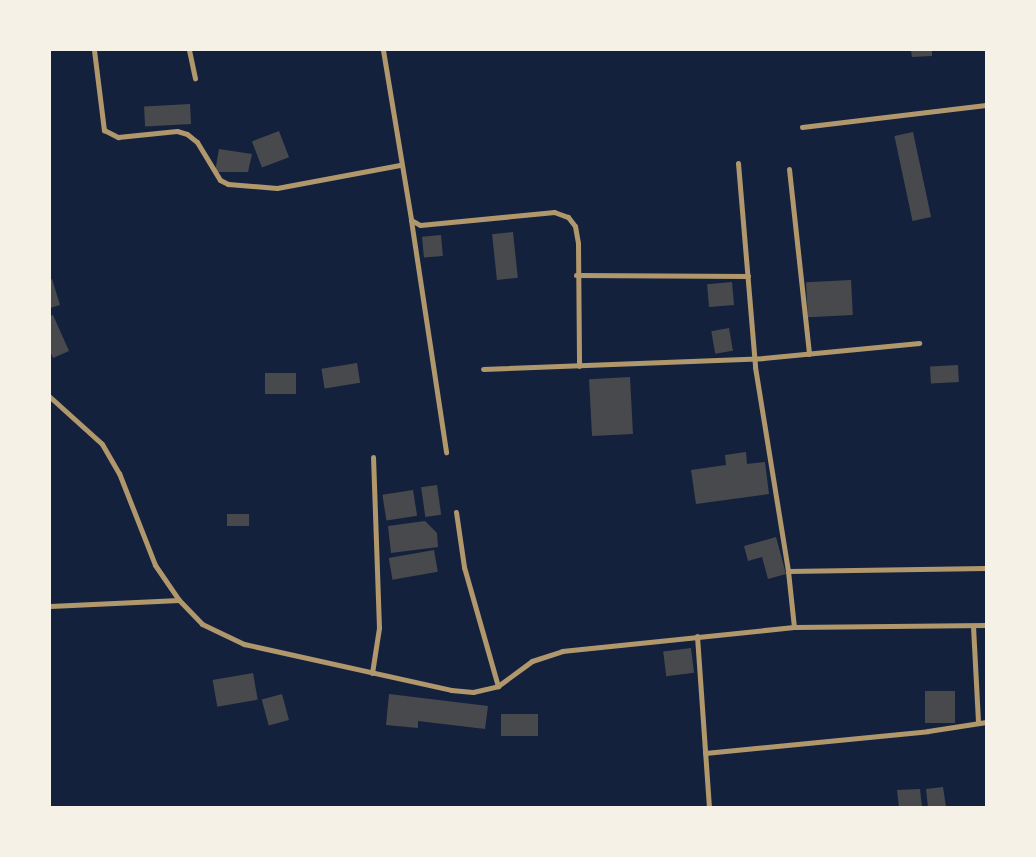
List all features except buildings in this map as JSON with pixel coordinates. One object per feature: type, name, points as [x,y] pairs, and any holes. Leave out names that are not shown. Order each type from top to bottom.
[{"type":"street","points":[[94,50],[101,123],[109,136],[177,131],[187,134],[198,142],[220,180],[228,184],[277,188],[400,165]]},
{"type":"street","points":[[189,50],[195,78]]},
{"type":"street","points":[[382,50],[400,165],[411,220],[446,452]]},
{"type":"street","points":[[802,127],[986,105]]},
{"type":"street","points":[[738,163],[754,358],[788,571],[794,627]]},
{"type":"street","points":[[789,169],[809,354]]},
{"type":"street","points":[[411,220],[420,225],[554,212],[568,217],[575,226],[578,243],[576,275],[579,366]]},
{"type":"street","points":[[576,275],[748,276]]},
{"type":"street","points":[[483,369],[754,358],[919,343]]},
{"type":"street","points":[[50,396],[102,444],[119,473],[156,565],[179,600],[202,624],[244,644],[451,690],[473,692],[498,686],[546,654],[697,636],[794,627],[986,625]]},
{"type":"street","points":[[372,673],[378,639],[373,457]]},
{"type":"street","points":[[456,512],[464,567],[498,686]]},
{"type":"street","points":[[788,571],[986,568]]},
{"type":"street","points":[[50,606],[179,600]]},
{"type":"street","points":[[973,626],[978,722]]},
{"type":"street","points":[[697,636],[709,807]]},
{"type":"street","points":[[705,753],[928,731],[986,722]]}]
